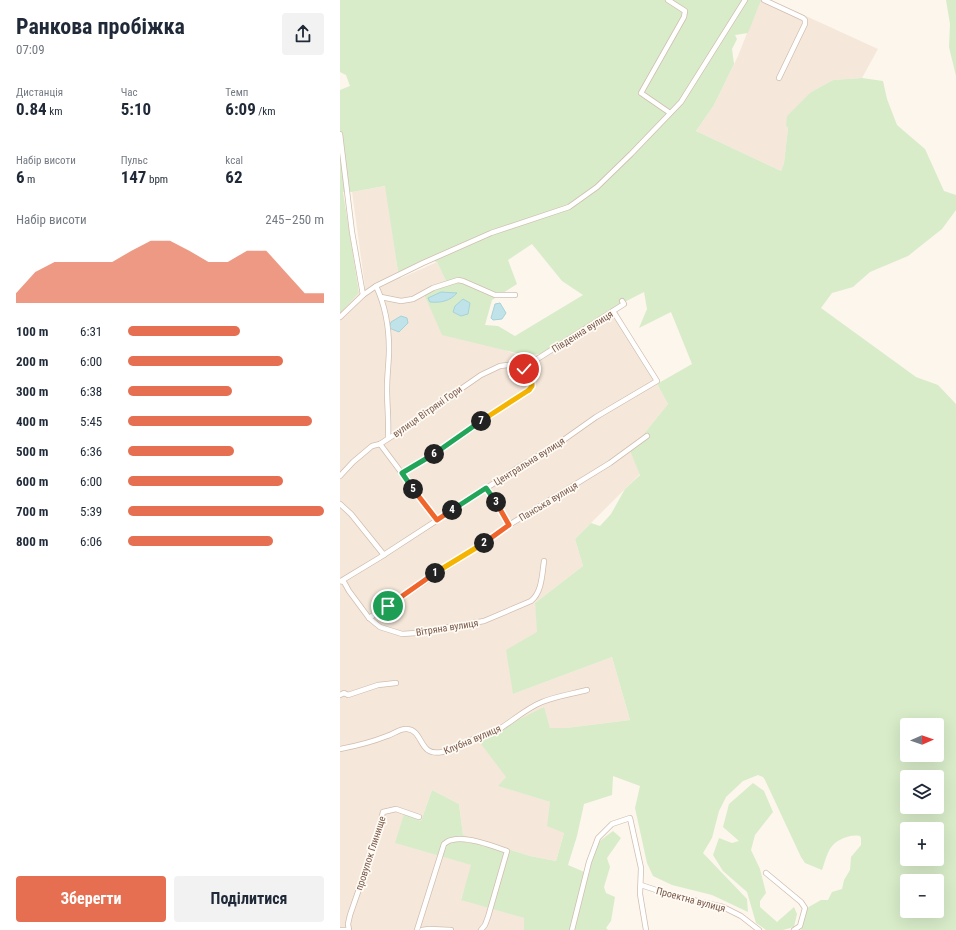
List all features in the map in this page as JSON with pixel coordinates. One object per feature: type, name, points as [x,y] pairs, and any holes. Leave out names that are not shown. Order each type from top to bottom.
[{"type":"street","points":[[668,0],[685,11],[684,17],[641,93],[670,113]]},
{"type":"street","points":[[340,317],[363,295],[376,286],[423,263],[491,233],[569,207],[597,187],[681,102],[745,0]]},
{"type":"street","points":[[764,0],[805,20],[805,24],[779,78]]},
{"type":"street","points":[[340,134],[352,232],[363,295]]},
{"type":"street","points":[[381,297],[401,301],[413,299],[433,288],[458,280],[495,295],[515,295]]},
{"type":"street","points":[[376,286],[381,297],[388,333],[388,438]]},
{"type":"street","name":"Південна вулиця","points":[[523,368],[624,304],[622,301]]},
{"type":"street","name":"Центральна вулиця","points":[[340,581],[384,555],[486,488],[555,446],[596,417],[657,381],[613,311]]},
{"type":"street","name":"вулиця Вітряні Гори","points":[[340,476],[365,451],[372,446],[380,444],[406,427],[468,383],[500,366],[508,365],[523,368]]},
{"type":"street","points":[[402,473],[442,449],[530,388],[532,384],[523,368]]},
{"type":"street","name":"Панська вулиця","points":[[369,618],[509,525],[610,463],[647,436]]},
{"type":"street","points":[[380,444],[437,520]]},
{"type":"street","points":[[486,488],[509,525]]},
{"type":"street","points":[[340,504],[351,514],[384,555]]},
{"type":"street","name":"Вітряна вулиця","points":[[340,581],[344,582],[369,618],[380,627],[402,634],[416,633],[484,621],[531,600],[536,597],[541,583],[544,561]]},
{"type":"street","points":[[340,695],[396,683]]},
{"type":"street","name":"Клубна вулиця","points":[[340,749],[389,736],[403,729],[408,729],[416,733],[427,750],[432,753],[440,753],[458,747],[501,728],[525,711],[543,702],[587,690]]},
{"type":"street","name":"провулок Глинище","points":[[348,930],[350,915],[375,843],[383,812],[396,809],[419,817]]},
{"type":"street","name":"Проектна вулиця","points":[[572,930],[589,862],[598,838],[612,824],[630,818],[641,868],[641,904],[646,930]]},
{"type":"street","points":[[417,930],[444,844],[450,840],[457,839],[468,840],[507,850],[488,917],[482,930]]},
{"type":"street","points":[[766,873],[801,902],[805,908],[800,926],[794,930]]},
{"type":"street","name":"Проектна вулиця","points":[[641,885],[671,895],[723,907],[742,916],[759,930]]},
{"type":"street","points":[[340,930],[348,930]]},
{"type":"street","points":[[422,930],[451,930]]},
{"type":"shaded area","points":[[760,0],[771,0],[878,49],[862,78],[833,80],[811,92],[786,126],[788,128],[784,163],[781,171],[696,131],[714,105],[738,56]]},
{"type":"shaded area","points":[[386,186],[398,272],[401,278],[437,262],[446,281],[499,348],[518,355],[541,356],[615,307],[668,404],[630,451],[640,474],[575,539],[583,566],[535,603],[538,632],[513,694],[612,657],[630,720],[566,728],[550,728],[543,707],[506,777],[499,786],[550,802],[564,833],[556,861],[530,856],[463,835],[459,804],[432,790],[421,821],[404,815],[396,843],[472,865],[461,899],[524,918],[528,930],[340,930],[340,313],[365,287],[352,192]]},
{"type":"green space","points":[[340,0],[761,0],[748,33],[735,35],[737,39],[732,49],[734,64],[714,105],[696,131],[781,171],[784,163],[788,128],[786,126],[787,116],[811,92],[833,80],[862,78],[883,81],[887,99],[897,125],[925,149],[944,191],[956,195],[956,210],[942,229],[908,256],[870,272],[853,287],[832,293],[821,308],[916,377],[938,385],[956,404],[956,930],[801,930],[807,908],[821,900],[828,900],[832,892],[842,889],[844,880],[850,870],[851,857],[861,845],[861,838],[860,836],[849,836],[833,845],[829,850],[822,870],[805,863],[765,780],[763,777],[758,775],[743,781],[726,797],[719,811],[712,838],[703,853],[747,899],[748,912],[712,895],[672,885],[653,876],[647,863],[635,808],[640,786],[613,776],[612,795],[584,804],[577,836],[568,865],[589,874],[597,843],[613,831],[621,838],[607,858],[610,867],[604,887],[606,893],[615,897],[611,921],[606,928],[608,930],[524,930],[524,918],[461,900],[471,865],[395,843],[404,814],[421,821],[432,790],[459,804],[463,835],[530,856],[556,861],[564,833],[547,826],[550,802],[498,786],[506,777],[478,740],[544,707],[550,728],[566,728],[630,720],[612,657],[513,694],[506,650],[537,632],[535,603],[583,566],[575,539],[591,523],[600,526],[611,514],[625,489],[640,475],[630,451],[668,404],[657,384],[692,364],[671,312],[639,328],[647,309],[644,292],[609,310],[543,354],[524,355],[442,335],[424,294],[446,281],[437,262],[430,260],[398,272],[385,186],[352,192],[343,192],[359,293],[340,313],[340,90],[350,86],[346,75],[340,72]],"holes":[[[532,244],[562,281],[583,295],[515,336],[498,326],[485,325],[492,300],[517,284],[508,260]]]},
{"type":"green space","points":[[946,0],[956,0],[956,76],[949,47],[950,24]]},
{"type":"green space","points":[[753,783],[764,791],[773,812],[755,835],[751,850],[760,869],[766,893],[760,901],[760,907],[777,922],[794,907],[797,914],[794,927],[783,930],[766,930],[756,923],[747,892],[723,871],[713,855],[719,838],[732,843],[739,841],[723,827],[729,804]]},
{"type":"water","points":[[441,292],[457,293],[445,301],[430,302],[428,298]]},
{"type":"water","points":[[463,299],[470,303],[468,314],[461,316],[453,312],[455,306]]},
{"type":"water","points":[[500,303],[506,313],[502,319],[493,320],[491,318],[495,304]]},
{"type":"water","points":[[401,316],[407,318],[408,323],[399,332],[389,328],[391,322]]},
{"type":"route","points":[[388,606],[509,525],[486,488],[437,520],[402,473],[442,449],[525,393],[532,386],[532,384],[524,369]]}]
